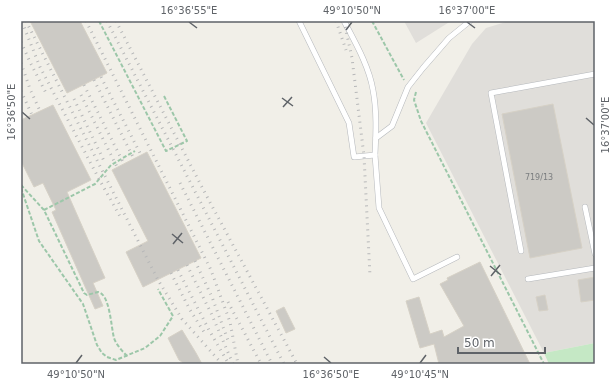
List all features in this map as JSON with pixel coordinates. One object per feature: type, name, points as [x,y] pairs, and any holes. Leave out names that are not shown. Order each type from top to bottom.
[{"type":"lane","points":[[299,21],[349,123],[354,157],[375,155]]},
{"type":"lane","points":[[344,21],[366,67],[373,88],[377,120],[375,155],[379,208],[413,279],[457,257]]},
{"type":"lane","points":[[376,138],[392,126],[408,87],[449,38],[470,21]]},
{"type":"lane","points":[[521,252],[491,94],[595,74]]},
{"type":"lane","points":[[585,207],[595,254]]},
{"type":"lane","points":[[528,279],[595,268]]},
{"type":"path","points":[[99,21],[166,151],[187,141],[164,96]]},
{"type":"path","points":[[372,21],[408,87]]},
{"type":"path","points":[[418,87],[414,100],[421,121],[544,364]]},
{"type":"path","points":[[44,210],[95,184],[111,165],[135,151]]},
{"type":"path","points":[[21,186],[44,210],[84,293],[87,295],[98,292],[104,295],[107,301],[114,339],[127,356]]},
{"type":"path","points":[[21,186],[39,241],[84,304],[97,345],[102,353],[107,357],[116,360],[127,356],[145,348],[160,336],[173,316],[158,289]]},
{"type":"shaded area","points":[[404,21],[451,21],[416,43]]},
{"type":"shaded area","points":[[509,21],[595,21],[595,343],[544,353],[426,123],[472,44],[486,28]]},
{"type":"green space","points":[[595,343],[595,364],[549,364],[544,353]]},
{"type":"building","points":[[30,21],[80,21],[107,73],[67,93]]},
{"type":"building","points":[[553,104],[582,248],[530,258],[502,114]]},
{"type":"building","points":[[53,105],[91,180],[67,192],[105,278],[93,283],[103,306],[95,309],[52,212],[56,210],[43,183],[34,187],[21,161],[21,120]]},
{"type":"building","points":[[147,152],[201,258],[143,287],[126,252],[148,241],[112,170]]},
{"type":"building","points":[[480,262],[530,364],[439,364],[434,344],[420,348],[406,301],[419,297],[430,334],[442,330],[444,337],[464,326],[440,284],[448,280],[447,278]]},
{"type":"building","points":[[595,277],[595,300],[581,302],[578,280]]},
{"type":"building","points":[[545,295],[548,310],[539,311],[536,297]]},
{"type":"building","points":[[284,307],[295,329],[286,333],[276,311]]},
{"type":"building","points":[[182,330],[202,364],[185,364],[179,360],[168,338]]},
{"type":"railway","points":[[26,21],[158,280],[182,319],[222,364]]},
{"type":"railway","points":[[86,21],[211,270],[230,322],[238,364]]},
{"type":"railway","points":[[107,21],[284,364]]},
{"type":"railway","points":[[116,21],[205,193],[297,364]]},
{"type":"railway","points":[[336,21],[346,50]]},
{"type":"railway","points":[[344,21],[352,58],[364,156],[370,276]]},
{"type":"railway","points":[[22,22],[40,67],[122,220]]},
{"type":"railway","points":[[21,42],[47,95]]},
{"type":"railway","points":[[21,63],[30,89],[40,111]]},
{"type":"railway","points":[[101,77],[141,155]]},
{"type":"railway","points":[[94,80],[134,159]]},
{"type":"railway","points":[[84,85],[124,164]]},
{"type":"railway","points":[[21,91],[32,115]]},
{"type":"railway","points":[[81,95],[117,167]]},
{"type":"railway","points":[[74,99],[105,163]]},
{"type":"railway","points":[[180,183],[272,364]]},
{"type":"railway","points":[[195,261],[212,297],[229,343]]},
{"type":"railway","points":[[187,265],[211,313],[233,364]]},
{"type":"railway","points":[[178,270],[227,361]]},
{"type":"railway","points":[[171,273],[190,310],[206,335]]},
{"type":"railway","points":[[228,302],[261,364]]}]
